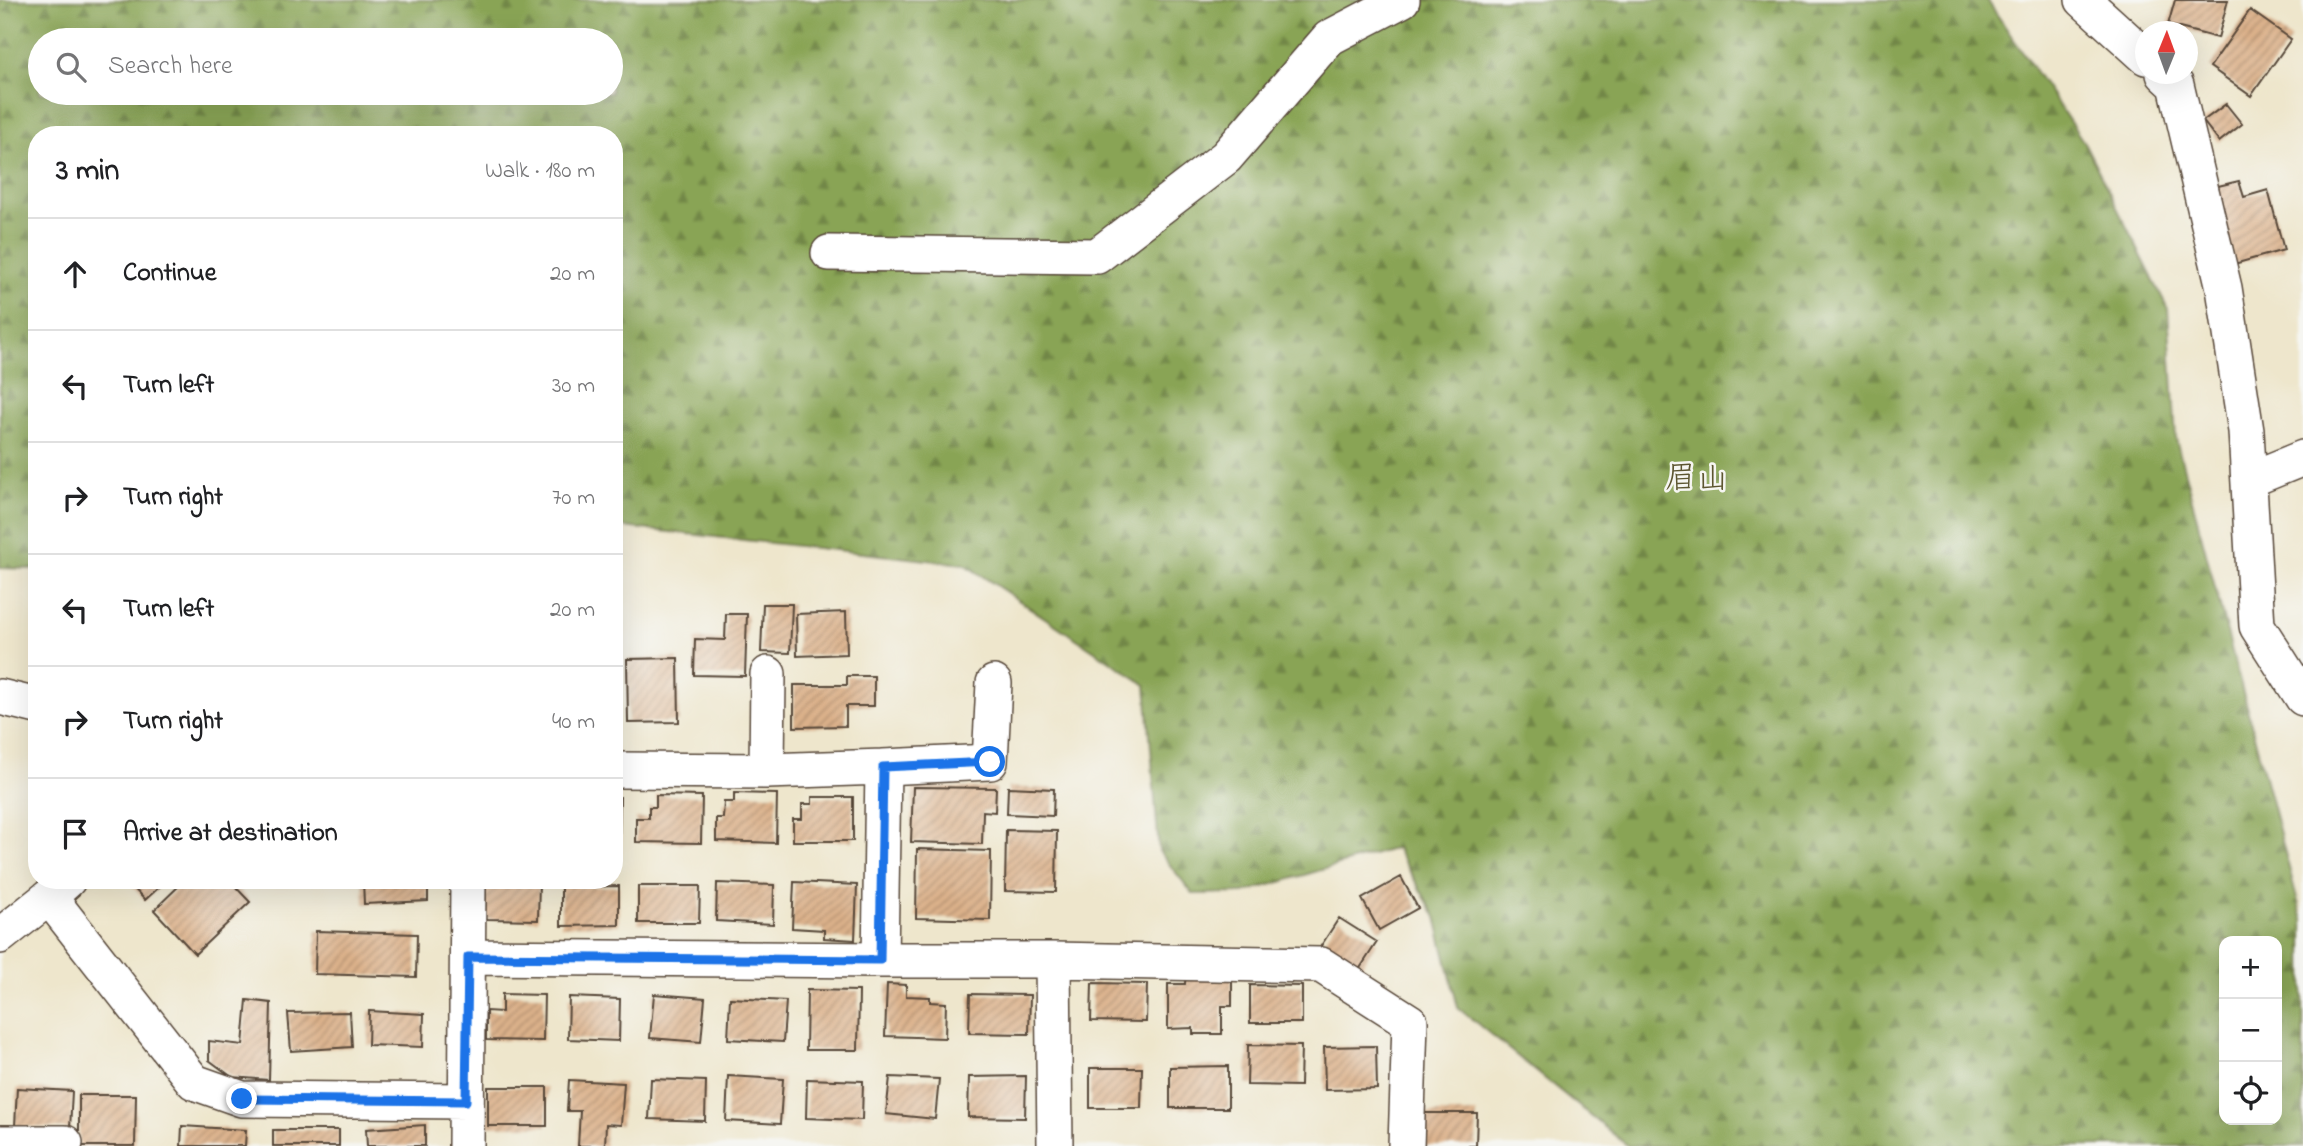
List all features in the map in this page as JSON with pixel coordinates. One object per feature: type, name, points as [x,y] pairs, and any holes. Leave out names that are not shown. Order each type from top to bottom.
[{"type":"street","points":[[829,253],[1097,256],[1226,157],[1329,38],[1402,0]]},
{"type":"street","points":[[2083,0],[2135,47]]},
{"type":"street","points":[[2175,84],[2224,289],[2246,431],[2258,626],[2303,698]]},
{"type":"street","points":[[2249,480],[2303,458]]},
{"type":"street","points":[[767,771],[768,674]]},
{"type":"street","points":[[623,771],[767,771],[990,762],[994,683]]},
{"type":"street","points":[[0,697],[28,704]]},
{"type":"street","points":[[880,960],[883,767]]},
{"type":"street","points":[[0,936],[59,889],[194,1082],[242,1099],[466,1101]]},
{"type":"street","points":[[466,1146],[468,889]]},
{"type":"street","points":[[468,957],[1053,960],[1321,965],[1410,1022],[1406,1146]]},
{"type":"street","points":[[1053,960],[1055,1146]]},
{"type":"street","points":[[0,1143],[65,1143]]},
{"type":"green space","name":"眉山","points":[[0,0],[1987,0],[2085,144],[2168,309],[2176,439],[2303,921],[2303,1146],[1628,1146],[1458,1008],[1436,917],[1396,848],[1243,893],[1193,894],[1159,851],[1146,685],[964,564],[623,527],[623,126],[28,126],[28,569],[0,568]]},
{"type":"building","points":[[2175,0],[2228,0],[2218,38],[2198,33],[2198,21],[2169,21]]},
{"type":"building","points":[[2250,10],[2291,39],[2251,96],[2210,67]]},
{"type":"building","points":[[2226,104],[2242,124],[2219,142],[2203,121]]},
{"type":"building","points":[[2239,181],[2244,197],[2268,190],[2284,250],[2234,264],[2214,187]]},
{"type":"building","points":[[763,604],[792,604],[790,653],[761,652]]},
{"type":"building","points":[[846,612],[847,654],[797,656],[796,614]]},
{"type":"building","points":[[726,614],[747,614],[745,676],[694,675],[695,639],[725,640]]},
{"type":"building","points":[[678,658],[679,722],[628,723],[627,659]]},
{"type":"building","points":[[847,676],[874,676],[874,706],[846,706],[846,726],[794,727],[794,685],[847,685]]},
{"type":"building","points":[[913,787],[996,788],[995,812],[983,811],[982,844],[911,842]]},
{"type":"building","points":[[1008,787],[1054,789],[1053,816],[1007,814]]},
{"type":"building","points":[[734,793],[777,794],[776,843],[716,841],[716,818],[723,818],[724,802],[734,802]]},
{"type":"building","points":[[656,795],[702,796],[701,843],[636,842],[636,818],[649,818],[649,807],[656,807]]},
{"type":"building","points":[[812,797],[853,797],[853,841],[793,841],[793,819],[802,819],[802,804],[812,804]]},
{"type":"building","points":[[1006,830],[1057,831],[1056,892],[1005,891]]},
{"type":"building","points":[[917,849],[991,851],[990,920],[916,918]]},
{"type":"building","points":[[1401,877],[1418,908],[1379,930],[1362,899]]},
{"type":"building","points":[[794,882],[857,885],[855,940],[824,938],[824,930],[792,928]]},
{"type":"building","points":[[717,883],[774,885],[773,924],[716,921]]},
{"type":"building","points":[[638,886],[700,886],[699,923],[638,923]]},
{"type":"building","points":[[135,889],[157,889],[145,900]]},
{"type":"building","points":[[176,889],[238,889],[250,902],[195,954],[154,910]]},
{"type":"building","points":[[363,889],[428,889],[428,901],[364,904]]},
{"type":"building","points":[[486,889],[539,889],[538,920],[485,919]]},
{"type":"building","points":[[561,889],[619,889],[619,925],[561,926]]},
{"type":"building","points":[[1339,918],[1377,942],[1355,976],[1317,952]]},
{"type":"building","points":[[316,931],[417,934],[416,977],[315,974]]},
{"type":"building","points":[[1186,973],[1232,974],[1232,1006],[1222,1006],[1222,1034],[1193,1034],[1193,1028],[1168,1029],[1168,984],[1185,984]]},
{"type":"building","points":[[1092,983],[1147,984],[1146,1022],[1091,1021]]},
{"type":"building","points":[[887,984],[906,985],[906,996],[930,997],[930,1002],[946,1003],[945,1038],[885,1036]]},
{"type":"building","points":[[1250,985],[1302,986],[1302,1023],[1250,1023]]},
{"type":"building","points":[[807,990],[859,991],[858,1050],[806,1050]]},
{"type":"building","points":[[502,994],[544,995],[543,1041],[486,1040],[486,1011],[502,1012]]},
{"type":"building","points":[[654,994],[705,998],[701,1042],[650,1038]]},
{"type":"building","points":[[970,994],[1030,995],[1029,1034],[969,1033]]},
{"type":"building","points":[[569,997],[620,999],[619,1041],[568,1039]]},
{"type":"building","points":[[730,998],[786,1001],[783,1042],[728,1039]]},
{"type":"building","points":[[247,1000],[271,1003],[269,1080],[232,1077],[209,1060],[209,1041],[243,1045]]},
{"type":"building","points":[[369,1011],[424,1014],[423,1047],[368,1045]]},
{"type":"building","points":[[350,1012],[352,1047],[291,1051],[288,1013]]},
{"type":"building","points":[[1248,1045],[1301,1046],[1300,1086],[1247,1085]]},
{"type":"building","points":[[1376,1046],[1377,1089],[1325,1090],[1324,1047]]},
{"type":"building","points":[[1228,1066],[1228,1108],[1170,1108],[1170,1067]]},
{"type":"building","points":[[1090,1068],[1142,1068],[1141,1108],[1090,1108]]},
{"type":"building","points":[[728,1076],[783,1079],[780,1124],[726,1121]]},
{"type":"building","points":[[1026,1076],[1025,1118],[968,1117],[969,1077]]},
{"type":"building","points":[[890,1077],[939,1079],[935,1119],[886,1114]]},
{"type":"building","points":[[651,1079],[706,1081],[705,1121],[649,1119]]},
{"type":"building","points":[[807,1079],[863,1081],[862,1120],[806,1118]]},
{"type":"building","points":[[569,1080],[624,1083],[621,1125],[606,1124],[605,1146],[578,1146],[580,1111],[567,1111]]},
{"type":"building","points":[[488,1087],[547,1087],[547,1126],[488,1126]]},
{"type":"building","points":[[17,1088],[72,1091],[70,1129],[15,1126]]},
{"type":"building","points":[[79,1095],[136,1095],[135,1146],[79,1146]]},
{"type":"building","points":[[1420,1113],[1477,1113],[1476,1146],[1421,1146]]},
{"type":"building","points":[[425,1125],[425,1146],[367,1146],[366,1129]]},
{"type":"building","points":[[182,1126],[246,1130],[245,1146],[181,1146]]},
{"type":"building","points":[[273,1130],[339,1130],[339,1146],[273,1146]]},
{"type":"route","points":[[242,1099],[466,1101],[468,957],[880,960],[883,767],[990,762]]}]
